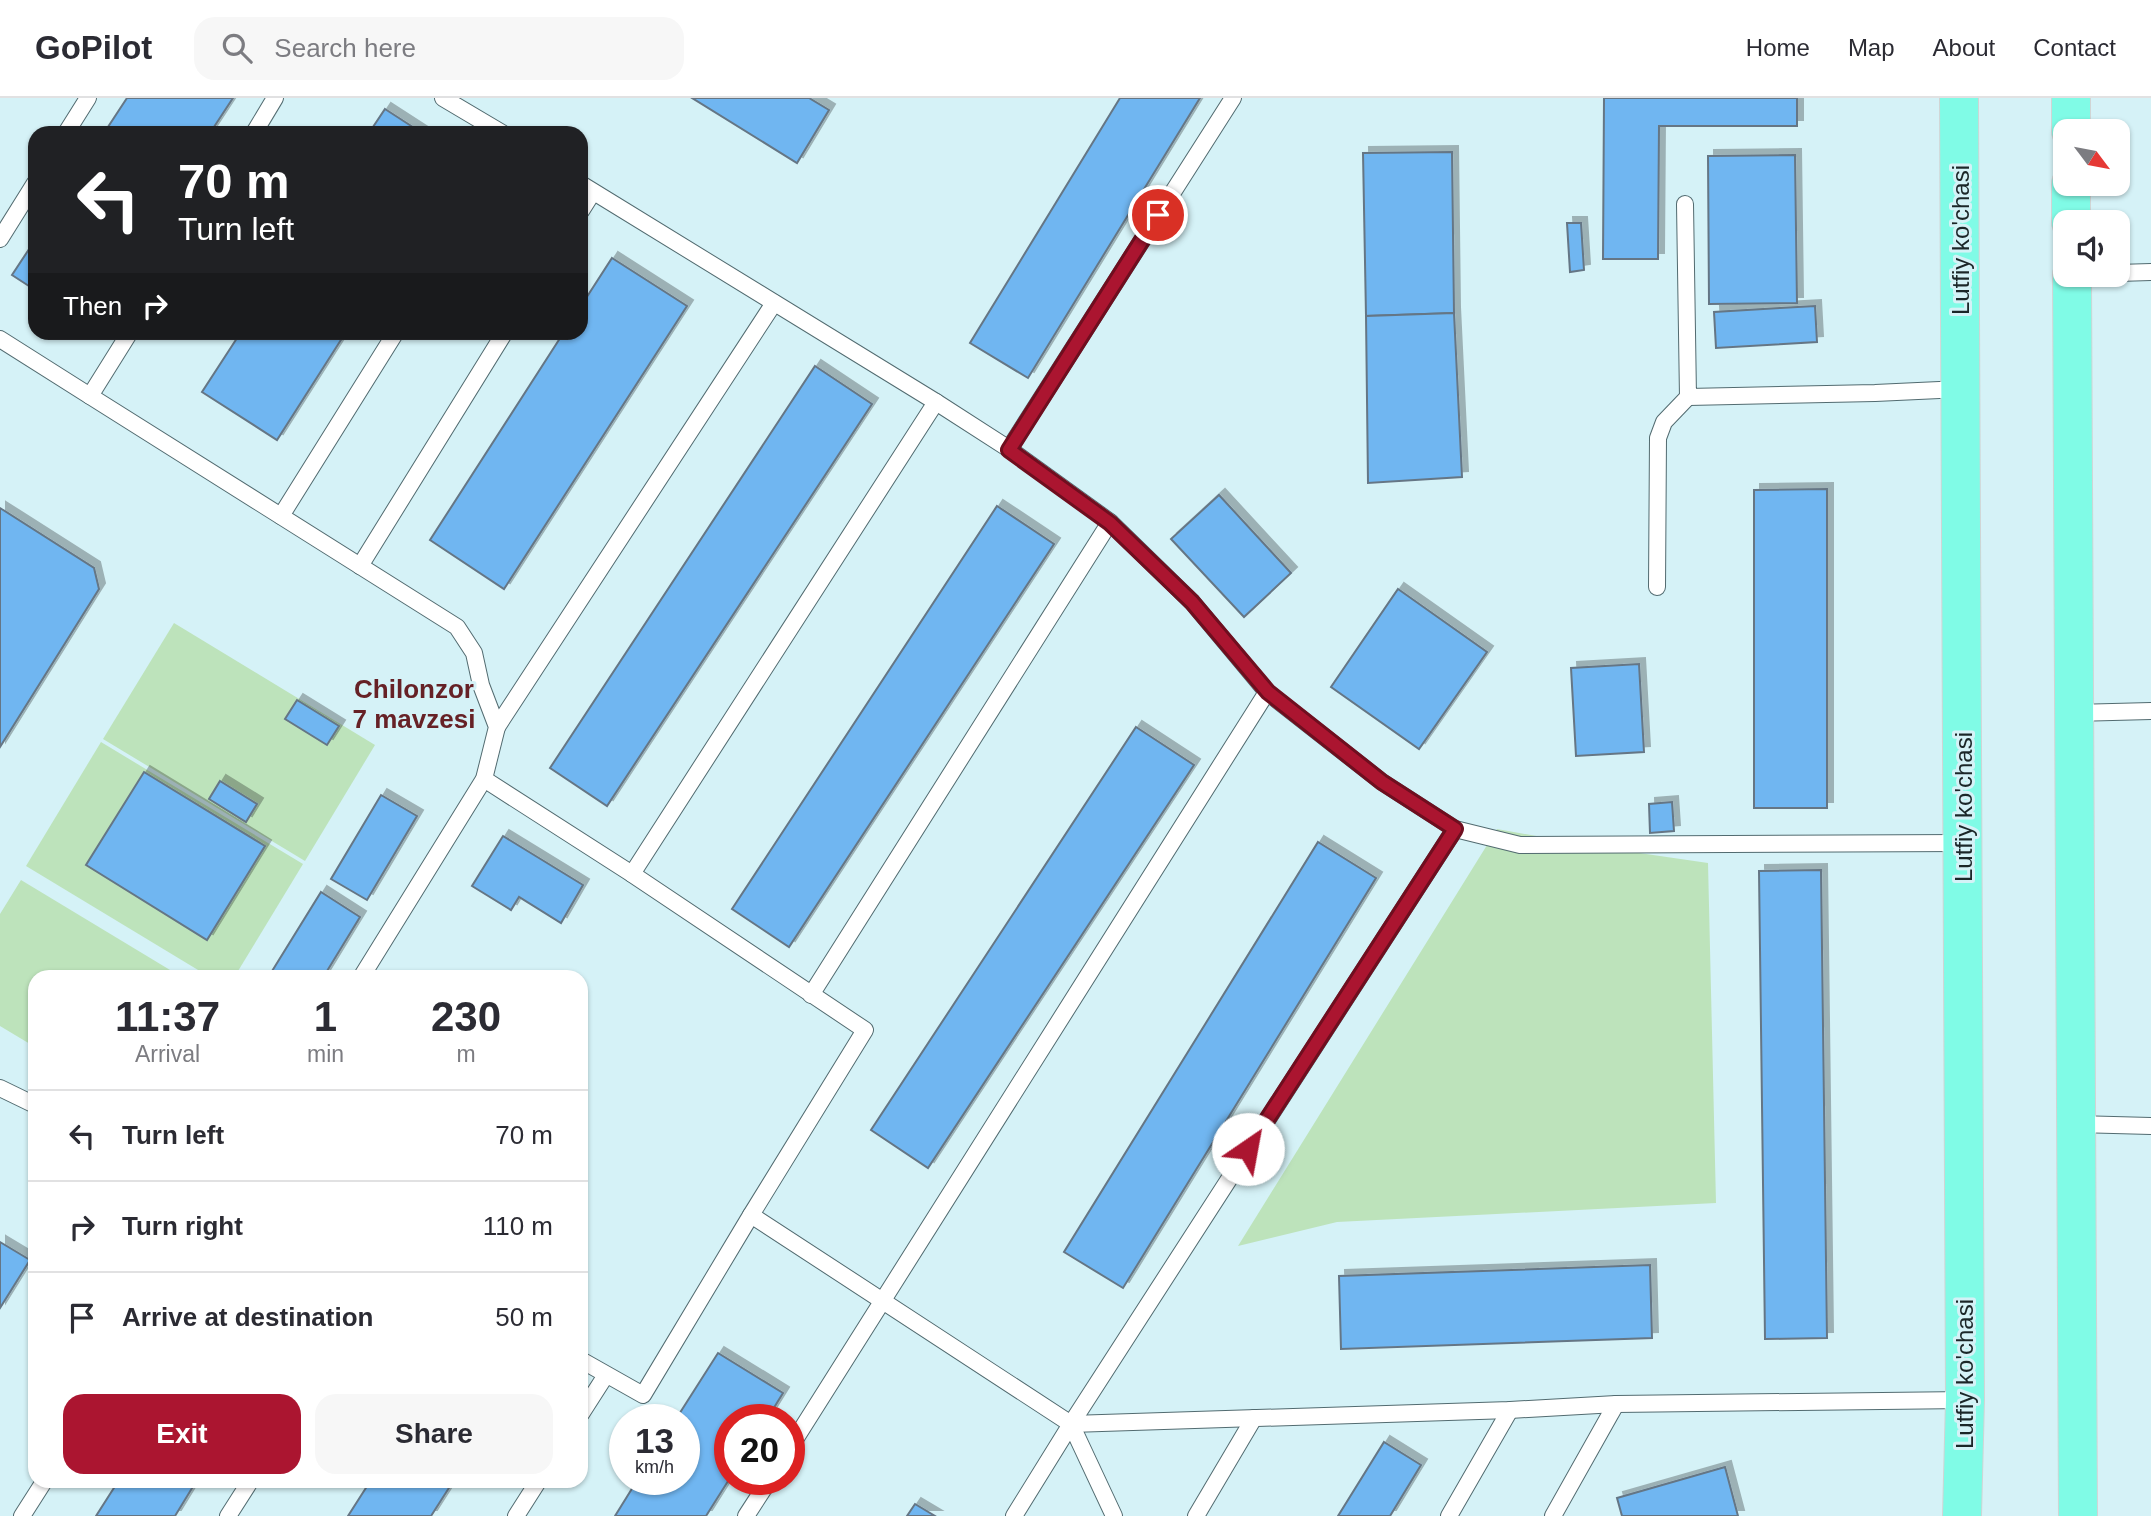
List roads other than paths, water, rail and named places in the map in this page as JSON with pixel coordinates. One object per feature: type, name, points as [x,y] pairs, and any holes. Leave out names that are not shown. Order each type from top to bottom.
[{"type":"main road","name":"Lutfiy ko'chasi","points":[[1959,98],[1965,1400],[1962,1516]]},
{"type":"main road","points":[[2071,98],[2071,119]]},
{"type":"main road","points":[[2071,287],[2078,1516]]},
{"type":"lane","points":[[70,126],[88,98]]},
{"type":"lane","points":[[258,126],[275,98]]},
{"type":"lane","points":[[443,98],[491,126]]},
{"type":"lane","points":[[1009,450],[1233,98]]},
{"type":"lane","points":[[588,189],[936,402],[1009,450],[1110,523],[1192,602],[1268,692],[1382,782],[1455,829],[1520,845],[1963,843]]},
{"type":"lane","points":[[0,239],[28,194]]},
{"type":"lane","points":[[1657,587],[1658,438],[1664,422],[1688,397],[1685,204]]},
{"type":"lane","points":[[2130,273],[2151,272]]},
{"type":"lane","points":[[366,970],[484,779],[497,727],[774,303]]},
{"type":"lane","points":[[0,339],[457,627],[474,653],[481,685],[497,727]]},
{"type":"lane","points":[[90,396],[125,340]]},
{"type":"lane","points":[[281,516],[391,340]]},
{"type":"lane","points":[[360,566],[500,340]]},
{"type":"lane","points":[[1688,397],[1961,389]]},
{"type":"lane","points":[[632,874],[936,402]]},
{"type":"lane","points":[[811,995],[1110,523]]},
{"type":"lane","points":[[805,1424],[1268,692]]},
{"type":"lane","points":[[2074,713],[2151,711]]},
{"type":"lane","points":[[484,779],[865,1030],[643,1395],[588,1364]]},
{"type":"lane","points":[[1014,1516],[1455,829]]},
{"type":"lane","points":[[0,1088],[28,1102]]},
{"type":"lane","points":[[2076,1124],[2151,1126]]},
{"type":"lane","points":[[751,1215],[1071,1424],[1114,1516]]},
{"type":"lane","points":[[588,1403],[606,1375]]},
{"type":"lane","points":[[1071,1424],[1510,1410],[1616,1404],[1965,1400]]},
{"type":"lane","points":[[1553,1516],[1616,1404]]},
{"type":"lane","points":[[1449,1516],[1510,1410]]},
{"type":"lane","points":[[1196,1516],[1254,1418]]},
{"type":"lane","points":[[22,1516],[40,1488]]},
{"type":"lane","points":[[228,1516],[246,1488]]},
{"type":"lane","points":[[516,1516],[534,1488]]},
{"type":"lane","points":[[746,1516],[760,1495]]},
{"type":"district","name":"Chilonzor 7 mavzesi","points":[[414,704]]}]
